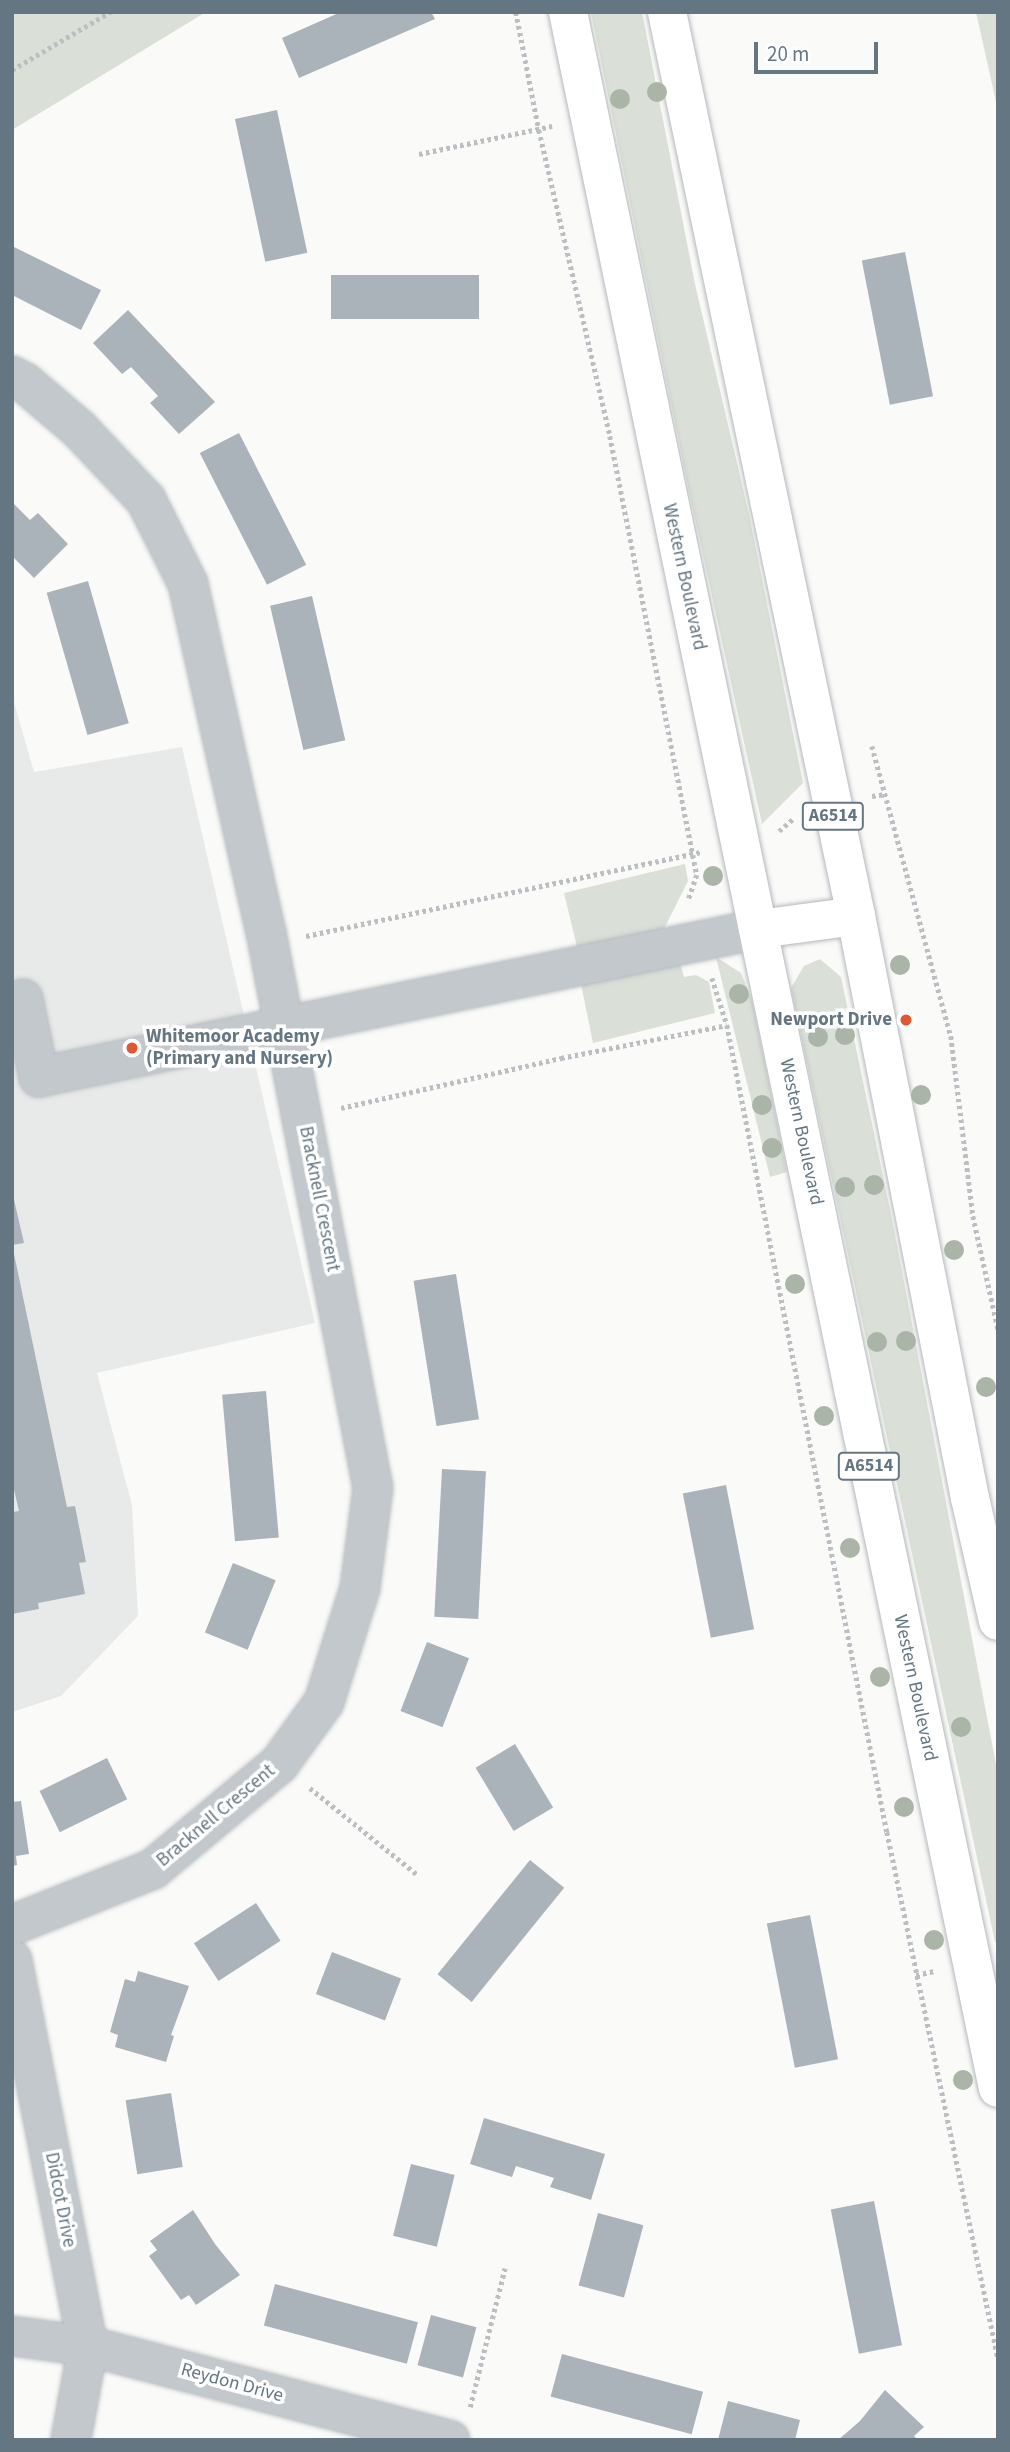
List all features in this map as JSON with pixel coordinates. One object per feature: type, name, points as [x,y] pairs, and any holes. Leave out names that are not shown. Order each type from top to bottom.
[{"type":"highway","name":"Western Boulevard","points":[[568,12],[998,2088]]},
{"type":"highway","name":"A6514","points":[[667,12],[830,803],[856,916],[970,1498],[998,1620]]},
{"type":"highway","points":[[759,929],[856,916]]},
{"type":"street","name":"Bracknell Crescent","points":[[12,376],[26,383],[79,429],[146,500],[188,584],[285,1027],[373,1488],[360,1588],[324,1702],[279,1764],[153,1869],[12,1925]]},
{"type":"street","points":[[23,999],[39,1077],[759,929]]},
{"type":"street","name":"Didcot Drive","points":[[12,1960],[88,2346],[71,2440]]},
{"type":"street","name":"Reydon Drive","points":[[12,2336],[88,2346],[458,2430]]},
{"type":"path","points":[[12,70],[110,12]]},
{"type":"path","points":[[516,12],[540,130],[610,436],[696,875],[680,923],[691,965],[705,970],[714,980],[727,1025],[887,1832],[998,2358]]},
{"type":"path","points":[[419,154],[540,130],[588,114]]},
{"type":"path","points":[[872,746],[951,1036],[973,1216],[998,1329]]},
{"type":"path","points":[[268,944],[769,839],[808,807],[886,794]]},
{"type":"path","points":[[303,1116],[561,1058],[727,1025]]},
{"type":"path","points":[[279,1764],[418,1875]]},
{"type":"path","points":[[458,2430],[505,2268]]},
{"type":"shaded area","points":[[12,12],[206,12],[12,130]]},
{"type":"shaded area","points":[[591,12],[642,12],[695,284],[749,514],[803,783],[762,824],[689,491]]},
{"type":"shaded area","points":[[976,12],[998,12],[998,111]]},
{"type":"shaded area","name":"Whitemoor Academy (Primary and Nursery)","points":[[12,695],[34,772],[182,747],[315,1323],[97,1373],[132,1505],[138,1616],[61,1696],[12,1712]]},
{"type":"shaded area","points":[[685,864],[688,881],[664,929],[577,947],[564,893]]},
{"type":"shaded area","points":[[716,957],[741,973],[752,1000],[787,1172],[770,1177]]},
{"type":"shaded area","points":[[820,959],[841,977],[892,1219],[998,1775],[998,1942],[995,1942],[791,988],[804,966]]},
{"type":"shaded area","points":[[680,962],[684,977],[696,975],[709,982],[715,1013],[593,1043],[581,984]]},
{"type":"building","points":[[341,12],[431,12],[435,19],[299,78],[282,38]]},
{"type":"building","points":[[277,110],[307,253],[265,262],[235,119]]},
{"type":"building","points":[[12,246],[101,290],[81,330],[12,295]]},
{"type":"building","points":[[905,252],[933,396],[890,405],[862,260]]},
{"type":"building","points":[[331,275],[479,275],[479,319],[331,319]]},
{"type":"building","points":[[128,310],[215,402],[179,434],[150,403],[158,396],[131,367],[122,374],[93,343]]},
{"type":"building","points":[[239,433],[306,565],[267,585],[200,453]]},
{"type":"building","points":[[12,502],[30,520],[38,513],[68,544],[34,578],[12,556]]},
{"type":"building","points":[[88,581],[129,723],[87,735],[47,593]]},
{"type":"building","points":[[312,596],[345,740],[303,750],[270,606]]},
{"type":"building","points":[[12,1191],[24,1243],[12,1245]]},
{"type":"building","points":[[13,1249],[67,1507],[75,1506],[86,1562],[79,1563],[85,1594],[38,1603],[39,1609],[12,1614],[12,1512],[19,1511],[12,1481]]},
{"type":"building","points":[[456,1274],[479,1419],[437,1426],[414,1281]]},
{"type":"building","points":[[266,1391],[279,1537],[235,1541],[222,1395]]},
{"type":"building","points":[[442,1469],[486,1471],[478,1619],[434,1617]]},
{"type":"building","points":[[726,1485],[754,1629],[711,1638],[683,1493]]},
{"type":"building","points":[[233,1563],[276,1580],[248,1650],[205,1633]]},
{"type":"building","points":[[427,1642],[469,1658],[442,1727],[400,1711]]},
{"type":"building","points":[[515,1744],[553,1807],[514,1831],[476,1768]]},
{"type":"building","points":[[107,1758],[127,1799],[60,1832],[40,1791]]},
{"type":"building","points":[[21,1801],[29,1854],[16,1856],[17,1865],[12,1866],[12,1802]]},
{"type":"building","points":[[530,1860],[564,1888],[472,2002],[437,1974]]},
{"type":"building","points":[[256,1903],[281,1941],[218,1981],[194,1943]]},
{"type":"building","points":[[810,1915],[838,2059],[795,2068],[767,1923]]},
{"type":"building","points":[[332,1952],[401,1979],[385,2021],[316,1994]]},
{"type":"building","points":[[138,1971],[189,1986],[171,2035],[174,2036],[166,2062],[115,2047],[118,2035],[110,2032],[125,1979],[135,1982]]},
{"type":"building","points":[[171,2093],[183,2167],[137,2174],[126,2100]]},
{"type":"building","points":[[484,2118],[605,2154],[591,2200],[550,2187],[554,2178],[516,2166],[512,2177],[470,2164]]},
{"type":"building","points":[[411,2164],[455,2175],[437,2247],[393,2236]]},
{"type":"building","points":[[874,2201],[902,2345],[859,2354],[831,2209]]},
{"type":"building","points":[[193,2210],[240,2275],[196,2305],[189,2295],[181,2300],[149,2256],[157,2250],[150,2241]]},
{"type":"building","points":[[598,2213],[643,2225],[624,2298],[579,2285]]},
{"type":"building","points":[[275,2284],[418,2322],[407,2364],[264,2326]]},
{"type":"building","points":[[431,2315],[476,2327],[463,2377],[418,2365]]},
{"type":"building","points":[[562,2354],[703,2392],[692,2434],[551,2397]]},
{"type":"building","points":[[885,2390],[924,2427],[914,2436],[918,2440],[838,2440],[860,2421]]},
{"type":"building","points":[[728,2401],[800,2420],[795,2440],[718,2440]]},
{"type":"place","name":"Newport Drive","points":[[906,1020]]},
{"type":"place","name":"Whitemoor Academy (Primary and Nursery)","points":[[132,1048]]}]
